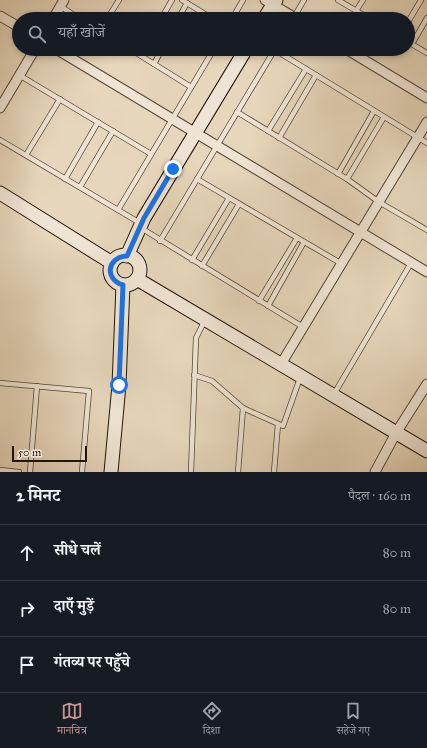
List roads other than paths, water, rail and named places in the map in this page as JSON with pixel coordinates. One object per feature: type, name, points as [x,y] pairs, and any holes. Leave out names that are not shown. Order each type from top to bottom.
[{"type":"street","points":[[267,12],[271,2],[286,12]]},
{"type":"street","points":[[56,12],[62,3]]},
{"type":"street","points":[[0,16],[12,23]]},
{"type":"street","points":[[0,108],[31,56]]},
{"type":"street","points":[[68,56],[427,272]]},
{"type":"street","points":[[127,256],[140,226],[242,56]]},
{"type":"street","points":[[358,56],[427,98]]},
{"type":"street","points":[[281,364],[427,122]]},
{"type":"street","points":[[0,194],[112,263]]},
{"type":"street","points":[[121,256],[133,258],[139,265],[140,272],[137,279],[130,284],[123,285],[118,283],[111,276],[110,268],[112,263],[116,258],[121,256]]},
{"type":"street","points":[[137,279],[427,451]]},
{"type":"street","points":[[111,472],[119,385],[123,285]]},
{"type":"street","points":[[375,472],[396,433],[427,384]]},
{"type":"lane","points":[[111,12],[118,0]]},
{"type":"lane","points":[[164,12],[172,0]]},
{"type":"lane","points":[[182,0],[202,12]]},
{"type":"lane","points":[[236,12],[243,0]]},
{"type":"lane","points":[[298,12],[304,0]]},
{"type":"lane","points":[[338,0],[356,11],[363,0]]},
{"type":"lane","points":[[414,12],[421,0]]},
{"type":"lane","points":[[62,3],[72,12]]},
{"type":"lane","points":[[182,12],[187,3]]},
{"type":"lane","points":[[415,36],[427,18]]},
{"type":"lane","points":[[415,46],[427,53]]},
{"type":"lane","points":[[141,56],[191,87]]},
{"type":"lane","points":[[154,64],[158,56]]},
{"type":"lane","points":[[118,210],[210,56]]},
{"type":"lane","points":[[160,241],[271,56]]},
{"type":"lane","points":[[286,56],[427,143]]},
{"type":"lane","points":[[268,132],[306,69]]},
{"type":"lane","points":[[19,75],[151,154]]},
{"type":"lane","points":[[279,138],[316,75]]},
{"type":"lane","points":[[26,155],[60,99]]},
{"type":"lane","points":[[338,174],[374,111]]},
{"type":"lane","points":[[237,112],[347,179],[378,202],[426,228]]},
{"type":"lane","points":[[347,179],[384,117]]},
{"type":"lane","points":[[65,179],[98,122]]},
{"type":"lane","points":[[80,187],[113,131]]},
{"type":"lane","points":[[0,140],[118,210],[160,241],[303,327]]},
{"type":"lane","points":[[197,179],[342,264]]},
{"type":"lane","points":[[192,260],[229,198]]},
{"type":"lane","points":[[202,266],[239,204]]},
{"type":"lane","points":[[259,301],[297,238]]},
{"type":"lane","points":[[268,306],[304,242]]},
{"type":"lane","points":[[333,396],[411,262]]},
{"type":"lane","points":[[191,472],[196,338],[206,320]]},
{"type":"lane","points":[[194,375],[212,381],[243,408],[283,426],[301,376]]},
{"type":"lane","points":[[0,383],[89,391],[82,472]]},
{"type":"lane","points":[[30,472],[37,386]]},
{"type":"lane","points":[[238,472],[243,408]]},
{"type":"lane","points":[[274,472],[278,424]]},
{"type":"lane","points":[[0,470],[19,472]]}]
